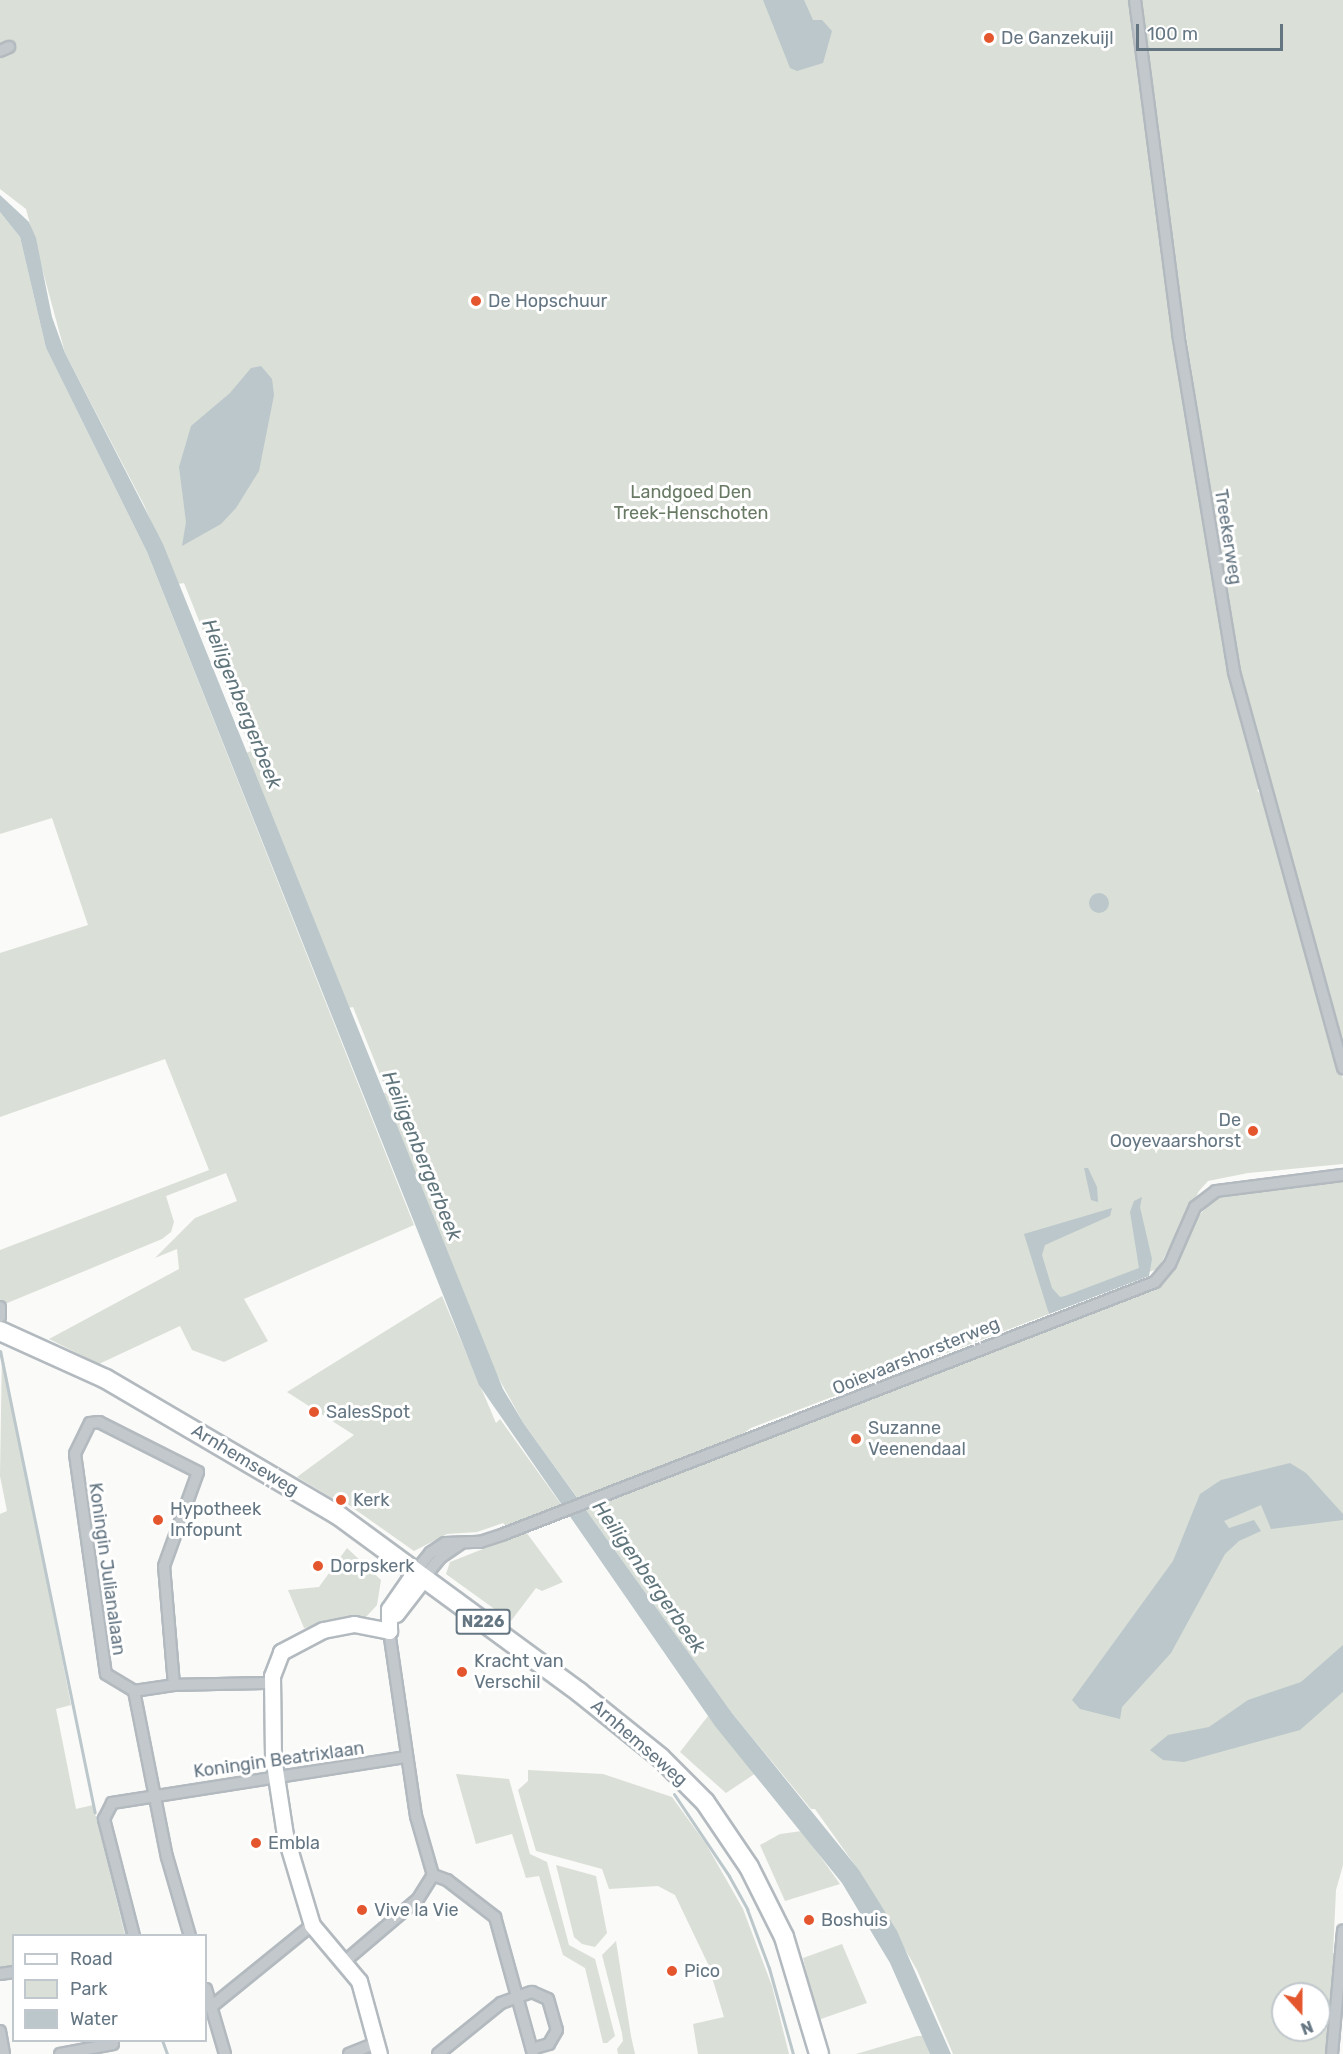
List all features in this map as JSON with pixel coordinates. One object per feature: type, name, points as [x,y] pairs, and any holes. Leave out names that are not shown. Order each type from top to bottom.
[{"type":"main road","name":"Arnhemseweg","points":[[0,1330],[106,1379],[338,1515],[606,1712],[661,1758],[705,1802],[750,1867],[784,1937],[819,2054]]},
{"type":"street","name":"Treekerweg","points":[[1135,0],[1181,352],[1233,672],[1343,1068]]},
{"type":"street","name":"Ooievaarshorsterweg","points":[[418,1576],[438,1546],[492,1539],[1155,1282],[1170,1264],[1195,1207],[1216,1191],[1343,1175]]},
{"type":"street","points":[[0,1307],[0,1317]]},
{"type":"street","name":"Koningin Julianalaan","points":[[134,1691],[106,1674],[75,1454],[87,1426],[99,1422],[180,1460],[198,1472],[164,1566],[174,1685]]},
{"type":"street","points":[[344,1962],[418,1899],[433,1875],[416,1816],[389,1630],[389,1609],[418,1576]]},
{"type":"street","points":[[349,2054],[378,2049],[359,1981],[312,1924],[285,1835],[276,1777],[272,1683],[281,1653],[300,1640],[354,1624],[389,1630]]},
{"type":"street","points":[[190,1934],[167,1857],[134,1691],[174,1685],[272,1683]]},
{"type":"street","name":"Koningin Beatrixlaan","points":[[134,1934],[104,1815],[114,1802],[406,1757]]},
{"type":"street","points":[[433,1875],[447,1880],[495,1917],[517,1996],[532,2052],[549,2043],[556,2034],[548,1999],[532,1992],[517,1996],[501,2003],[438,2054]]},
{"type":"street","points":[[211,2007],[312,1924]]},
{"type":"street","points":[[1332,2054],[1343,1930]]},
{"type":"street","points":[[207,1993],[225,2054]]},
{"type":"street","points":[[0,2031],[3,2052]]},
{"type":"street","points":[[60,2054],[113,2044]]},
{"type":"green space","name":"Landgoed Den Treek-Henschoten","points":[[0,0],[1131,0],[1222,643],[1261,788],[1257,790],[1263,798],[1343,1079],[1343,1164],[1248,1173],[1208,1181],[1199,1191],[1158,1269],[1047,1305],[1049,1314],[751,1428],[738,1437],[579,1500],[524,1424],[493,1368],[382,1094],[387,1092],[353,1007],[348,1008],[246,753],[251,751],[184,583],[178,584],[144,505],[65,353],[26,209],[0,189]]},
{"type":"green space","points":[[1141,0],[1343,0],[1343,1043],[1239,668],[1183,316]]},
{"type":"green space","points":[[0,212],[20,237],[46,348],[147,552],[414,1225],[244,1299],[268,1341],[224,1362],[192,1350],[180,1326],[99,1364],[49,1339],[179,1269],[177,1249],[155,1258],[195,1218],[237,1201],[226,1173],[166,1196],[174,1222],[171,1232],[162,1239],[0,1306],[0,1250],[209,1170],[165,1059],[0,1117],[0,953],[88,925],[52,818],[0,834]]},
{"type":"green space","points":[[1343,1181],[1343,1865],[1336,1890],[1333,1953],[1338,1953],[1336,1978],[1332,1978],[1331,2016],[1331,1982],[1271,1982],[1271,2042],[1330,2042],[1330,2054],[953,2054],[917,1970],[862,1875],[815,1809],[811,1809],[732,1713],[585,1509],[1137,1293],[1164,1277],[1198,1217],[1216,1196]]},
{"type":"green space","points":[[442,1296],[496,1423],[500,1419],[563,1507],[506,1526],[503,1523],[477,1532],[447,1534],[414,1551],[336,1496],[332,1498],[297,1477],[354,1435],[287,1392]]},
{"type":"green space","points":[[2,1350],[71,1705],[56,1709],[76,1809],[93,1805],[125,1934],[12,1934],[12,1969],[0,1971],[0,1514],[7,1511],[0,1476]]},
{"type":"green space","points":[[526,1532],[563,1582],[542,1591],[536,1588],[511,1621],[446,1574],[450,1562]]},
{"type":"green space","points":[[347,1548],[381,1580],[377,1605],[366,1617],[304,1628],[288,1590],[319,1587]]},
{"type":"green space","points":[[708,1716],[756,1773],[726,1793],[680,1752]]},
{"type":"green space","points":[[528,1770],[603,1774],[672,1797],[706,1844],[743,1909],[772,1986],[789,2054],[698,2054],[693,2024],[724,2017],[708,1964],[675,1895],[658,1886],[609,1889],[602,1869],[536,1851],[518,1790],[528,1781]]},
{"type":"green space","points":[[456,1774],[509,1779],[530,1854],[547,1862],[569,1945],[595,1959],[615,2036],[607,2043],[603,2043],[585,1968],[563,1955],[539,1876],[526,1878],[512,1834],[476,1844]]},
{"type":"green space","points":[[802,1831],[840,1884],[785,1901],[760,1845],[780,1834]]},
{"type":"green space","points":[[556,1865],[596,1876],[607,1933],[595,1947],[582,1944],[574,1937]]},
{"type":"green space","points":[[616,1941],[635,2054],[618,2054],[617,2049],[623,2041],[622,2033],[602,1955]]},
{"type":"green space","points":[[842,1944],[867,2003],[818,2020],[803,1958]]},
{"type":"green space","points":[[917,2036],[923,2036],[930,2054],[856,2054]]},
{"type":"water","points":[[763,0],[804,0],[813,20],[822,20],[832,31],[823,63],[797,71],[790,68]]},
{"type":"water","points":[[0,195],[29,222],[36,238],[52,317],[65,353],[163,544],[503,1389],[524,1424],[732,1713],[859,1870],[897,1931],[951,2054],[930,2054],[890,1963],[842,1883],[715,1726],[479,1385],[147,552],[46,348],[20,237],[0,212]]},
{"type":"water","points":[[261,366],[272,379],[274,395],[259,471],[236,508],[221,524],[182,546],[186,522],[179,467],[191,426],[230,393],[251,368]]},
{"type":"water","points":[[1099,893],[1106,896],[1109,903],[1106,910],[1099,913],[1092,910],[1089,903],[1092,896]]},
{"type":"water","points":[[1084,1168],[1088,1168],[1097,1187],[1098,1202],[1091,1200]]},
{"type":"water","points":[[1142,1197],[1140,1207],[1152,1259],[1149,1276],[1049,1314],[1024,1234],[1112,1208],[1110,1216],[1045,1245],[1042,1255],[1052,1288],[1060,1297],[1065,1296],[1139,1268],[1130,1212],[1134,1201]]},
{"type":"water","points":[[1290,1463],[1306,1473],[1343,1514],[1343,1520],[1271,1529],[1261,1505],[1224,1521],[1229,1528],[1254,1520],[1261,1531],[1239,1541],[1225,1554],[1171,1653],[1122,1707],[1120,1719],[1080,1709],[1072,1700],[1173,1561],[1200,1494],[1221,1480]]},
{"type":"water","points":[[1343,1645],[1343,1692],[1300,1730],[1184,1762],[1163,1760],[1150,1750],[1168,1735],[1209,1727],[1248,1700],[1301,1682]]},
{"type":"waterway","points":[[0,1351],[95,1812]]},
{"type":"waterway","points":[[674,1794],[729,1876],[747,1909],[769,1968],[793,2054]]},
{"type":"waterway","points":[[97,1817],[126,1934]]},
{"type":"waterway","points":[[163,2042],[167,2054]]},
{"type":"place","name":"De Ganzekuijl","points":[[989,38]]},
{"type":"place","name":"De Hopschuur","points":[[476,301]]},
{"type":"place","name":"De Ooyevaarshorst","points":[[1253,1131]]},
{"type":"place","name":"SalesSpot","points":[[314,1412]]},
{"type":"place","name":"Suzanne Veenendaal","points":[[856,1439]]},
{"type":"place","name":"Kerk","points":[[341,1500]]},
{"type":"place","name":"Hypotheek Infopunt","points":[[158,1520]]},
{"type":"place","name":"Dorpskerk","points":[[318,1566]]},
{"type":"place","name":"Kracht van Verschil","points":[[462,1672]]},
{"type":"place","name":"Embla","points":[[256,1843]]},
{"type":"place","name":"Vive la Vie","points":[[362,1910]]},
{"type":"place","name":"Boshuis","points":[[809,1920]]},
{"type":"place","name":"Pico","points":[[672,1971]]},
{"type":"water label","name":"Heiligenbergerbeek","points":[[242,704]]},
{"type":"water label","name":"Heiligenbergerbeek","points":[[422,1156]]},
{"type":"water label","name":"Heiligenbergerbeek","points":[[649,1577]]}]
